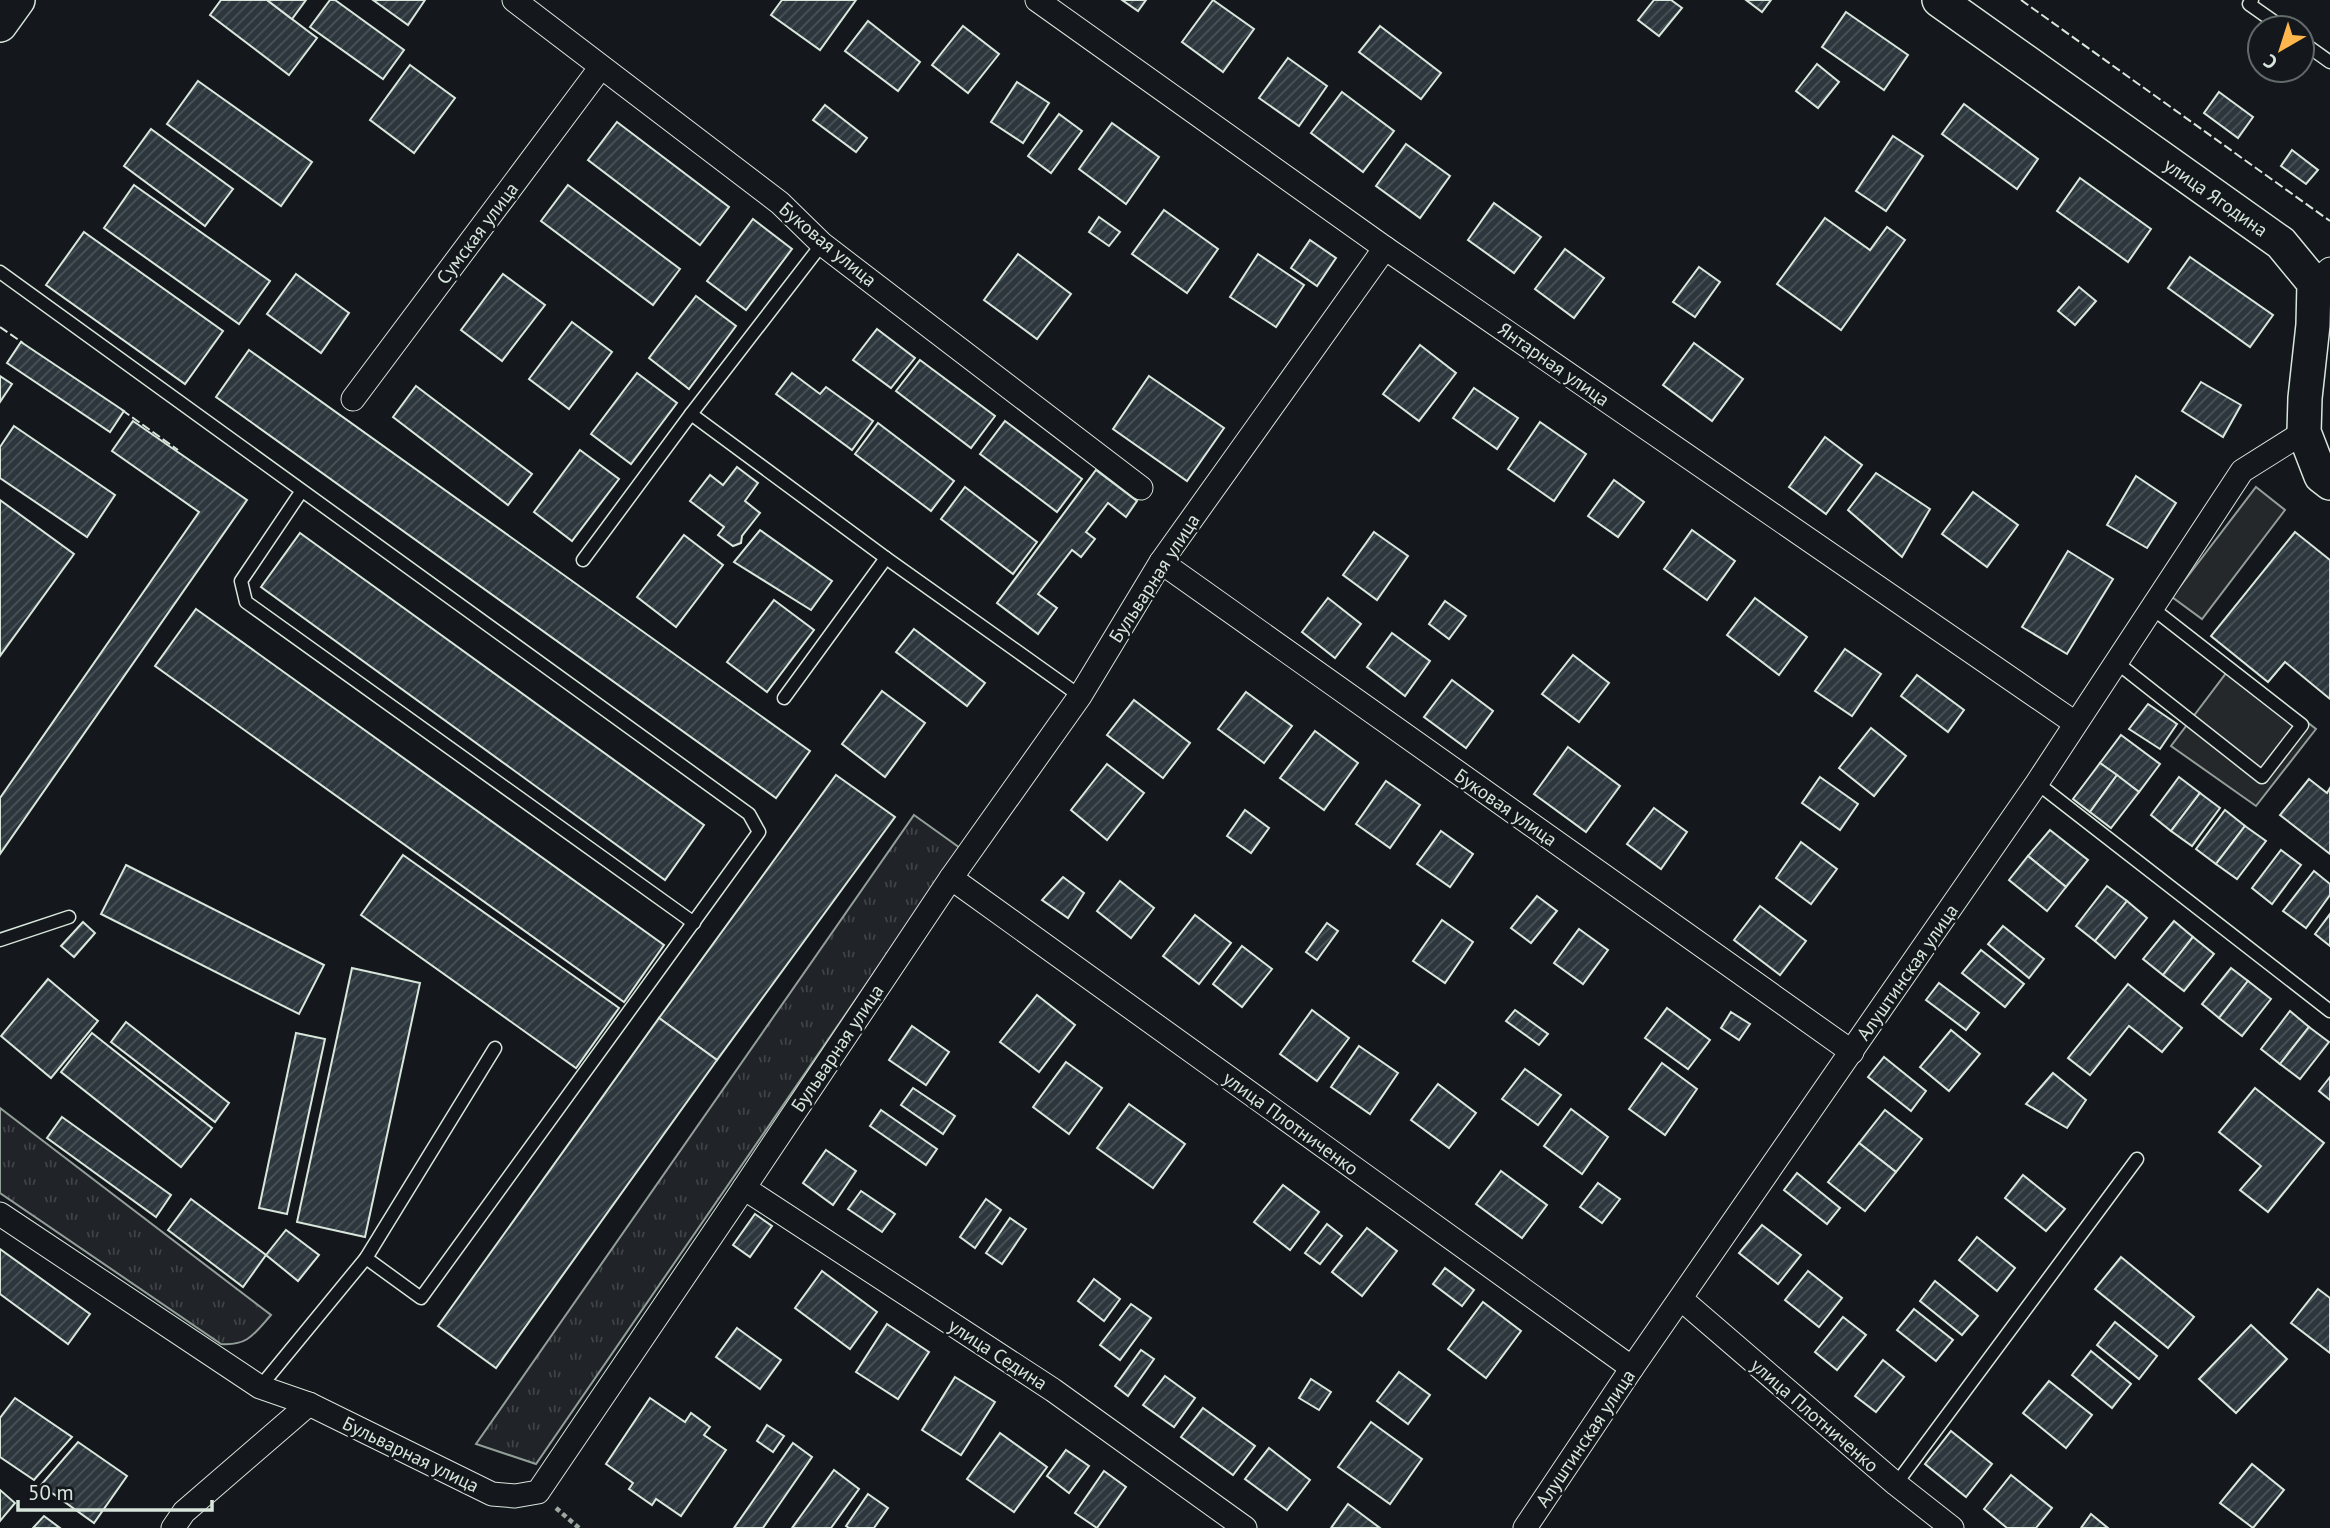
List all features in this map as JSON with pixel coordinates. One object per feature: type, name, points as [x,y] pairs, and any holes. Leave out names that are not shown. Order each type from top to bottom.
[{"type":"street","points":[[0,25],[18,0]]},
{"type":"street","name":"Буковая улица","points":[[514,0],[780,203],[822,244],[1141,488]]},
{"type":"street","name":"Янтарная улица","points":[[1037,0],[1385,248],[2075,723]]},
{"type":"street","name":"улица Ягодина","points":[[1939,0],[2281,243],[2322,276],[2304,432],[2321,476],[2330,483]]},
{"type":"street","name":"Сумская улица","points":[[353,399],[601,67]]},
{"type":"street","name":"Бульварная улица","points":[[0,1214],[260,1387],[309,1404],[492,1494],[515,1496],[538,1492],[951,878],[1080,696],[1161,562],[1385,248]]},
{"type":"street","name":"Алуштинская улица","points":[[1525,1528],[1632,1368],[2037,783],[2242,471],[2304,432]]},
{"type":"street","name":"Буковая улица","points":[[1161,562],[1852,1052]]},
{"type":"street","name":"улица Плотниченко","points":[[951,878],[1632,1368]]},
{"type":"street","name":"улица Седина","points":[[744,1188],[1053,1390],[1245,1528]]},
{"type":"street","name":"улица Плотниченко","points":[[1681,1299],[1896,1485],[1952,1528]]},
{"type":"street","points":[[173,1528],[184,1513],[309,1404]]},
{"type":"lane","points":[[2252,0],[2249,4],[2263,14]]},
{"type":"lane","points":[[583,560],[822,244]]},
{"type":"lane","points":[[0,272],[749,814],[758,832],[421,1298],[366,1258]]},
{"type":"lane","points":[[691,414],[886,558],[1080,696]]},
{"type":"lane","points":[[302,492],[241,581],[246,602],[694,923]]},
{"type":"lane","points":[[784,698],[886,558]]},
{"type":"lane","points":[[2116,662],[2262,777],[2302,725],[2152,608]]},
{"type":"lane","points":[[2037,783],[2330,1011]]},
{"type":"lane","points":[[0,940],[69,917]]},
{"type":"lane","points":[[260,1387],[366,1258],[495,1048]]},
{"type":"lane","points":[[1896,1485],[2137,1159]]},
{"type":"path","points":[[538,1492],[579,1528]]},
{"type":"green space","points":[[914,815],[960,848],[536,1464],[476,1444]]},
{"type":"green space","points":[[0,1108],[271,1315],[244,1341],[221,1344],[0,1193]]},
{"type":"shaded area","points":[[2256,487],[2285,510],[2202,619],[2172,597]]},
{"type":"shaded area","points":[[2233,664],[2316,729],[2256,806],[2171,746]]},
{"type":"building","points":[[221,0],[267,0],[317,38],[289,75],[210,15]]},
{"type":"building","points":[[267,0],[306,0],[292,19]]},
{"type":"building","points":[[330,0],[335,0],[404,50],[383,79],[310,27]]},
{"type":"building","points":[[373,0],[425,0],[408,25]]},
{"type":"building","points":[[782,0],[856,0],[820,50],[771,15]]},
{"type":"building","points":[[1122,0],[1146,0],[1138,11]]},
{"type":"building","points":[[1213,0],[1254,29],[1223,72],[1182,42]]},
{"type":"building","points":[[1654,0],[1671,0],[1682,8],[1659,36],[1638,20]]},
{"type":"building","points":[[1746,0],[1771,0],[1762,12]]},
{"type":"building","points":[[1846,12],[1908,55],[1884,90],[1822,47]]},
{"type":"building","points":[[868,21],[920,62],[898,91],[845,51]]},
{"type":"building","points":[[963,26],[999,54],[968,93],[932,65]]},
{"type":"building","points":[[1380,26],[1441,73],[1421,99],[1359,52]]},
{"type":"building","points":[[1288,58],[1327,86],[1299,126],[1259,98]]},
{"type":"building","points":[[1817,64],[1839,82],[1818,108],[1796,91]]},
{"type":"building","points":[[410,65],[455,98],[414,153],[370,120]]},
{"type":"building","points":[[198,81],[312,162],[281,206],[167,124]]},
{"type":"building","points":[[1017,82],[1049,103],[1023,143],[991,122]]},
{"type":"building","points":[[1342,92],[1394,131],[1363,172],[1311,133]]},
{"type":"building","points":[[2219,92],[2253,117],[2238,138],[2204,113]]},
{"type":"building","points":[[1964,104],[2038,159],[2017,189],[1942,134]]},
{"type":"building","points":[[825,105],[867,138],[856,152],[813,120]]},
{"type":"building","points":[[1059,114],[1082,131],[1051,173],[1028,156]]},
{"type":"building","points":[[617,122],[729,207],[700,245],[588,160]]},
{"type":"building","points":[[1112,123],[1159,157],[1126,204],[1079,169]]},
{"type":"building","points":[[151,129],[233,189],[205,226],[124,166]]},
{"type":"building","points":[[1893,136],[1923,156],[1886,211],[1856,191]]},
{"type":"building","points":[[1406,144],[1450,176],[1420,218],[1376,186]]},
{"type":"building","points":[[2292,150],[2318,170],[2306,184],[2281,166]]},
{"type":"building","points":[[2080,178],[2151,229],[2128,262],[2057,211]]},
{"type":"building","points":[[134,185],[270,281],[239,324],[104,228]]},
{"type":"building","points":[[568,185],[680,269],[653,305],[541,221]]},
{"type":"building","points":[[1494,203],[1541,237],[1514,273],[1468,240]]},
{"type":"building","points":[[1164,210],[1218,249],[1187,293],[1132,254]]},
{"type":"building","points":[[1099,217],[1120,232],[1109,246],[1089,232]]},
{"type":"building","points":[[1825,218],[1870,250],[1887,227],[1905,240],[1841,330],[1777,284]]},
{"type":"building","points":[[753,219],[792,249],[746,310],[707,281]]},
{"type":"building","points":[[84,232],[223,331],[185,384],[46,285]]},
{"type":"building","points":[[1310,240],[1336,258],[1317,286],[1291,268]]},
{"type":"building","points":[[1565,249],[1604,278],[1574,318],[1535,289]]},
{"type":"building","points":[[1018,254],[1071,294],[1037,339],[984,300]]},
{"type":"building","points":[[1258,254],[1304,285],[1276,327],[1230,297]]},
{"type":"building","points":[[2190,257],[2273,315],[2250,347],[2168,288]]},
{"type":"building","points":[[1699,267],[1720,282],[1695,317],[1673,302]]},
{"type":"building","points":[[296,274],[349,313],[321,353],[267,314]]},
{"type":"building","points":[[503,274],[545,305],[502,361],[461,330]]},
{"type":"building","points":[[2079,287],[2096,301],[2075,325],[2058,311]]},
{"type":"building","points":[[696,296],[736,326],[689,389],[649,358]]},
{"type":"building","points":[[572,322],[612,352],[569,409],[529,379]]},
{"type":"building","points":[[877,329],[915,358],[891,388],[853,360]]},
{"type":"building","points":[[21,342],[124,411],[110,432],[7,363]]},
{"type":"building","points":[[1694,343],[1743,379],[1712,421],[1663,385]]},
{"type":"building","points":[[1420,345],[1456,373],[1419,421],[1383,394]]},
{"type":"building","points":[[249,350],[810,751],[776,798],[216,397]]},
{"type":"building","points":[[920,360],[995,416],[971,448],[896,391]]},
{"type":"building","points":[[637,373],[677,403],[631,464],[591,434]]},
{"type":"building","points":[[792,373],[820,394],[826,387],[873,421],[852,450],[776,394]]},
{"type":"building","points":[[0,376],[12,384],[0,402]]},
{"type":"building","points":[[1149,376],[1224,428],[1187,481],[1113,429]]},
{"type":"building","points":[[2201,382],[2241,405],[2223,437],[2182,411]]},
{"type":"building","points":[[416,386],[532,474],[508,505],[393,417]]},
{"type":"building","points":[[1474,388],[1518,418],[1497,449],[1453,418]]},
{"type":"building","points":[[133,421],[247,500],[0,854],[0,798],[199,512],[112,451]]},
{"type":"building","points":[[1005,421],[1082,479],[1057,512],[980,454]]},
{"type":"building","points":[[1540,422],[1586,454],[1554,501],[1508,469]]},
{"type":"building","points":[[878,423],[954,481],[931,511],[855,454]]},
{"type":"building","points":[[14,426],[115,495],[87,537],[0,478],[0,447]]},
{"type":"building","points":[[1825,437],[1862,465],[1826,514],[1789,487]]},
{"type":"building","points":[[580,450],[619,479],[572,541],[534,512]]},
{"type":"building","points":[[737,467],[758,483],[745,501],[760,513],[742,536],[741,543],[733,546],[718,535],[724,527],[690,501],[710,475],[723,485]]},
{"type":"building","points":[[1096,470],[1137,501],[1126,517],[1108,503],[1086,532],[1095,539],[1081,557],[1072,550],[1038,594],[1057,608],[1038,634],[997,603]]},
{"type":"building","points":[[1876,473],[1930,509],[1902,557],[1848,510]]},
{"type":"building","points":[[2136,476],[2176,503],[2147,548],[2107,525]]},
{"type":"building","points":[[1614,480],[1644,502],[1618,537],[1588,516]]},
{"type":"building","points":[[965,487],[1037,542],[1013,574],[941,519]]},
{"type":"building","points":[[1973,492],[2018,525],[1987,567],[1942,534]]},
{"type":"building","points":[[0,500],[74,554],[0,656]]},
{"type":"building","points":[[760,530],[832,581],[811,610],[734,562]]},
{"type":"building","points":[[1692,530],[1735,561],[1707,600],[1664,569]]},
{"type":"building","points":[[1374,532],[1408,556],[1377,600],[1343,575]]},
{"type":"building","points":[[2295,532],[2330,560],[2330,699],[2285,662],[2268,682],[2211,636]]},
{"type":"building","points":[[300,533],[704,825],[665,880],[261,587]]},
{"type":"building","points":[[684,535],[723,565],[676,627],[637,597]]},
{"type":"building","points":[[2068,551],[2113,579],[2067,654],[2022,627]]},
{"type":"building","points":[[1328,598],[1361,624],[1335,658],[1302,632]]},
{"type":"building","points":[[1755,598],[1807,637],[1779,675],[1727,635]]},
{"type":"building","points":[[774,600],[814,630],[767,692],[727,662]]},
{"type":"building","points":[[1445,601],[1466,616],[1449,639],[1429,624]]},
{"type":"building","points":[[196,609],[664,945],[624,1002],[155,666]]},
{"type":"building","points":[[914,629],[985,683],[967,706],[896,652]]},
{"type":"building","points":[[1392,633],[1430,661],[1405,696],[1367,667]]},
{"type":"building","points":[[1845,649],[1881,674],[1852,716],[1815,691]]},
{"type":"building","points":[[1573,655],[1609,683],[1579,722],[1542,694]]},
{"type":"building","points":[[1917,675],[1964,710],[1948,732],[1901,696]]},
{"type":"building","points":[[1452,680],[1493,711],[1466,748],[1424,717]]},
{"type":"building","points":[[882,691],[925,723],[885,777],[842,744]]},
{"type":"building","points":[[1246,692],[1292,726],[1264,763],[1218,729]]},
{"type":"building","points":[[1134,700],[1190,743],[1163,778],[1107,735]]},
{"type":"building","points":[[2148,704],[2177,724],[2160,749],[2129,729]]},
{"type":"building","points":[[1871,728],[1906,756],[1874,796],[1839,768]]},
{"type":"building","points":[[1315,731],[1358,763],[1324,810],[1280,778]]},
{"type":"building","points":[[2121,735],[2160,764],[2139,792],[2100,763]]},
{"type":"building","points":[[1568,747],[1620,786],[1586,832],[1534,794]]},
{"type":"building","points":[[2100,763],[2117,775],[2090,812],[2073,799]]},
{"type":"building","points":[[1107,764],[1144,793],[1107,840],[1071,810]]},
{"type":"building","points":[[836,775],[895,817],[717,1060],[659,1018]]},
{"type":"building","points":[[2117,775],[2139,792],[2111,828],[2090,812]]},
{"type":"building","points":[[1820,777],[1858,804],[1840,830],[1802,803]]},
{"type":"building","points":[[2179,777],[2200,793],[2171,831],[2151,815]]},
{"type":"building","points":[[2309,779],[2327,793],[2330,788],[2330,854],[2280,815]]},
{"type":"building","points":[[1386,781],[1420,805],[1390,848],[1356,824]]},
{"type":"building","points":[[2200,793],[2220,808],[2192,846],[2171,831]]},
{"type":"building","points":[[1654,808],[1687,832],[1661,869],[1627,844]]},
{"type":"building","points":[[1245,810],[1269,828],[1251,853],[1227,836]]},
{"type":"building","points":[[2225,810],[2245,826],[2216,864],[2196,849]]},
{"type":"building","points":[[2245,826],[2266,841],[2237,879],[2216,864]]},
{"type":"building","points":[[2050,830],[2088,860],[2066,887],[2028,856]]},
{"type":"building","points":[[1441,831],[1473,854],[1450,887],[1417,864]]},
{"type":"building","points":[[1801,842],[1837,869],[1811,904],[1776,878]]},
{"type":"building","points":[[2281,850],[2301,865],[2272,904],[2252,888]]},
{"type":"building","points":[[403,855],[619,1008],[576,1068],[361,915]]},
{"type":"building","points":[[2028,856],[2066,887],[2047,911],[2009,880]]},
{"type":"building","points":[[126,865],[324,965],[299,1014],[101,914]]},
{"type":"building","points":[[2314,871],[2330,884],[2330,895],[2306,928],[2283,911]]},
{"type":"building","points":[[1063,877],[1084,893],[1068,918],[1042,900]]},
{"type":"building","points":[[1120,881],[1154,908],[1131,938],[1097,911]]},
{"type":"building","points":[[2107,886],[2127,901],[2095,941],[2076,926]]},
{"type":"building","points":[[1537,896],[1557,911],[1531,943],[1511,928]]},
{"type":"building","points":[[2127,901],[2147,918],[2115,958],[2095,941]]},
{"type":"building","points":[[1760,906],[1806,941],[1780,975],[1734,940]]},
{"type":"building","points":[[2330,914],[2330,946],[2315,934]]},
{"type":"building","points":[[1195,915],[1231,943],[1199,984],[1163,956]]},
{"type":"building","points":[[1442,920],[1473,942],[1445,983],[1413,961]]},
{"type":"building","points":[[2174,921],[2193,937],[2163,975],[2143,959]]},
{"type":"building","points":[[83,922],[95,933],[74,957],[61,946]]},
{"type":"building","points":[[1327,923],[1338,931],[1317,960],[1306,952]]},
{"type":"building","points":[[2003,926],[2044,959],[2029,978],[1988,944]]},
{"type":"building","points":[[1579,929],[1608,950],[1583,984],[1554,963]]},
{"type":"building","points":[[2193,937],[2214,954],[2184,991],[2163,975]]},
{"type":"building","points":[[1242,946],[1272,969],[1242,1007],[1213,984]]},
{"type":"building","points":[[1981,950],[2024,984],[2005,1007],[1962,973]]},
{"type":"building","points":[[352,968],[420,983],[365,1237],[297,1222]]},
{"type":"building","points":[[2231,968],[2248,981],[2219,1018],[2202,1004]]},
{"type":"building","points":[[48,979],[98,1021],[51,1078],[1,1036]]},
{"type":"building","points":[[2248,981],[2271,999],[2242,1036],[2219,1018]]},
{"type":"building","points":[[1939,983],[1979,1013],[1966,1030],[1926,1000]]},
{"type":"building","points":[[2128,984],[2182,1028],[2162,1052],[2129,1026],[2090,1075],[2068,1058]]},
{"type":"building","points":[[1037,995],[1075,1025],[1039,1072],[1000,1042]]},
{"type":"building","points":[[1667,1008],[1710,1040],[1688,1069],[1645,1038]]},
{"type":"building","points":[[1312,1010],[1349,1038],[1317,1081],[1280,1054]]},
{"type":"building","points":[[1515,1010],[1548,1034],[1539,1045],[1506,1021]]},
{"type":"building","points":[[2290,1011],[2309,1027],[2280,1064],[2261,1049]]},
{"type":"building","points":[[1731,1012],[1750,1024],[1739,1040],[1721,1028]]},
{"type":"building","points":[[659,1018],[717,1060],[496,1368],[438,1326]]},
{"type":"building","points":[[126,1022],[229,1103],[215,1122],[111,1042]]},
{"type":"building","points":[[912,1026],[949,1052],[926,1085],[889,1060]]},
{"type":"building","points":[[2309,1027],[2329,1042],[2300,1079],[2280,1064]]},
{"type":"building","points":[[1951,1030],[1980,1054],[1949,1091],[1920,1067]]},
{"type":"building","points":[[92,1033],[212,1128],[181,1167],[61,1072]]},
{"type":"building","points":[[296,1033],[325,1039],[287,1214],[259,1208]]},
{"type":"building","points":[[1359,1046],[1398,1073],[1370,1114],[1331,1087]]},
{"type":"building","points":[[1884,1057],[1926,1091],[1911,1111],[1868,1077]]},
{"type":"building","points":[[1066,1062],[1102,1088],[1069,1134],[1033,1107]]},
{"type":"building","points":[[1662,1063],[1697,1089],[1665,1135],[1629,1109]]},
{"type":"building","points":[[1525,1069],[1561,1095],[1538,1125],[1502,1099]]},
{"type":"building","points":[[2053,1073],[2086,1100],[2067,1128],[2026,1104]]},
{"type":"building","points":[[2330,1077],[2330,1100],[2319,1091]]},
{"type":"building","points":[[1438,1084],[1476,1113],[1449,1148],[1411,1120]]},
{"type":"building","points":[[913,1088],[955,1116],[943,1134],[901,1105]]},
{"type":"building","points":[[2255,1088],[2324,1143],[2268,1212],[2240,1190],[2261,1166],[2219,1132]]},
{"type":"building","points":[[1129,1104],[1185,1144],[1153,1188],[1097,1148]]},
{"type":"building","points":[[1571,1109],[1608,1137],[1582,1174],[1544,1146]]},
{"type":"building","points":[[881,1110],[937,1149],[926,1165],[870,1126]]},
{"type":"building","points":[[1885,1110],[1922,1139],[1896,1172],[1859,1143]]},
{"type":"building","points":[[62,1117],[171,1195],[156,1217],[47,1138]]},
{"type":"building","points":[[1859,1143],[1896,1172],[1865,1211],[1828,1182]]},
{"type":"building","points":[[826,1150],[856,1171],[833,1205],[803,1183]]},
{"type":"building","points":[[1501,1171],[1547,1205],[1522,1238],[1476,1204]]},
{"type":"building","points":[[1797,1173],[1840,1208],[1827,1224],[1784,1190]]},
{"type":"building","points":[[2023,1175],[2065,1209],[2046,1231],[2005,1198]]},
{"type":"building","points":[[1598,1183],[1620,1199],[1602,1223],[1580,1207]]},
{"type":"building","points":[[1283,1185],[1319,1212],[1290,1250],[1254,1222]]},
{"type":"building","points":[[861,1191],[895,1214],[882,1232],[848,1209]]},
{"type":"building","points":[[191,1199],[266,1255],[243,1287],[168,1230]]},
{"type":"building","points":[[986,1199],[1001,1210],[975,1248],[960,1237]]},
{"type":"building","points":[[755,1214],[772,1226],[750,1257],[733,1245]]},
{"type":"building","points":[[1010,1218],[1026,1229],[1002,1264],[986,1253]]},
{"type":"building","points":[[1327,1224],[1342,1236],[1320,1264],[1305,1253]]},
{"type":"building","points":[[1762,1225],[1801,1255],[1778,1284],[1739,1253]]},
{"type":"building","points":[[1367,1228],[1397,1251],[1362,1296],[1332,1272]]},
{"type":"building","points":[[286,1230],[319,1255],[298,1281],[266,1255]]},
{"type":"building","points":[[1977,1237],[2015,1268],[1997,1291],[1959,1260]]},
{"type":"building","points":[[0,1249],[90,1314],[68,1344],[0,1294]]},
{"type":"building","points":[[2121,1257],[2194,1317],[2168,1348],[2095,1289]]},
{"type":"building","points":[[1445,1268],[1474,1290],[1462,1306],[1433,1284]]},
{"type":"building","points":[[822,1271],[877,1312],[850,1349],[795,1308]]},
{"type":"building","points":[[1808,1271],[1842,1298],[1819,1327],[1785,1300]]},
{"type":"building","points":[[1094,1279],[1120,1299],[1104,1321],[1078,1301]]},
{"type":"building","points":[[1935,1281],[1978,1316],[1962,1335],[1920,1301]]},
{"type":"building","points":[[2318,1289],[2330,1298],[2330,1353],[2291,1323]]},
{"type":"building","points":[[1483,1302],[1521,1331],[1486,1378],[1448,1349]]},
{"type":"building","points":[[1131,1304],[1151,1318],[1120,1360],[1100,1345]]},
{"type":"building","points":[[1914,1309],[1953,1340],[1936,1361],[1897,1330]]},
{"type":"building","points":[[1843,1317],[1866,1335],[1837,1370],[1815,1352]]},
{"type":"building","points":[[2115,1322],[2157,1356],[2139,1379],[2097,1345]]},
{"type":"building","points":[[887,1324],[929,1352],[898,1399],[856,1372]]},
{"type":"building","points":[[2251,1325],[2287,1359],[2236,1413],[2199,1379]]},
{"type":"building","points":[[737,1328],[781,1360],[760,1389],[716,1357]]},
{"type":"building","points":[[1141,1350],[1154,1359],[1128,1396],[1115,1386]]},
{"type":"building","points":[[2091,1351],[2131,1384],[2112,1408],[2072,1375]]},
{"type":"building","points":[[1883,1360],[1904,1377],[1876,1412],[1855,1396]]},
{"type":"building","points":[[1399,1372],[1430,1395],[1408,1424],[1377,1401]]},
{"type":"building","points":[[1165,1376],[1195,1398],[1174,1427],[1143,1405]]},
{"type":"building","points":[[955,1377],[995,1402],[961,1455],[922,1430]]},
{"type":"building","points":[[1311,1379],[1331,1392],[1319,1410],[1299,1398]]},
{"type":"building","points":[[2049,1381],[2092,1415],[2066,1448],[2023,1413]]},
{"type":"building","points":[[15,1398],[72,1437],[34,1480],[0,1457],[0,1418]]},
{"type":"building","points":[[650,1398],[685,1422],[691,1413],[710,1427],[704,1435],[726,1450],[681,1516],[656,1499],[652,1505],[629,1489],[633,1483],[606,1464]]},
{"type":"building","points":[[1203,1408],[1255,1446],[1233,1475],[1181,1437]]},
{"type":"building","points":[[1371,1422],[1422,1459],[1390,1504],[1338,1467]]},
{"type":"building","points":[[767,1425],[784,1436],[773,1452],[757,1441]]},
{"type":"building","points":[[1951,1431],[1992,1464],[1966,1497],[1925,1464]]},
{"type":"building","points":[[1000,1433],[1047,1467],[1014,1512],[967,1479]]},
{"type":"building","points":[[78,1442],[127,1476],[94,1523],[41,1485]]},
{"type":"building","points":[[793,1443],[812,1457],[763,1528],[734,1528]]},
{"type":"building","points":[[1269,1448],[1310,1480],[1287,1510],[1245,1479]]},
{"type":"building","points":[[1066,1450],[1089,1466],[1069,1493],[1047,1476]]},
{"type":"building","points":[[2252,1464],[2284,1490],[2253,1528],[2220,1503]]},
{"type":"building","points":[[834,1470],[859,1489],[831,1528],[792,1528]]},
{"type":"building","points":[[1104,1471],[1126,1487],[1097,1528],[1075,1513]]},
{"type":"building","points":[[2011,1475],[2052,1508],[2036,1528],[2007,1528],[1984,1509]]},
{"type":"building","points":[[0,1490],[15,1503],[0,1521]]},
{"type":"building","points":[[868,1494],[888,1508],[874,1528],[849,1528],[846,1526]]},
{"type":"building","points":[[1348,1504],[1380,1528],[1331,1528]]},
{"type":"building","points":[[2091,1514],[2108,1528],[2081,1528]]},
{"type":"building","points":[[44,1516],[60,1528],[33,1528]]},
{"type":"fence","points":[[2021,0],[2330,221]]},
{"type":"fence","points":[[0,327],[23,343]]},
{"type":"fence","points":[[122,410],[178,450]]}]
